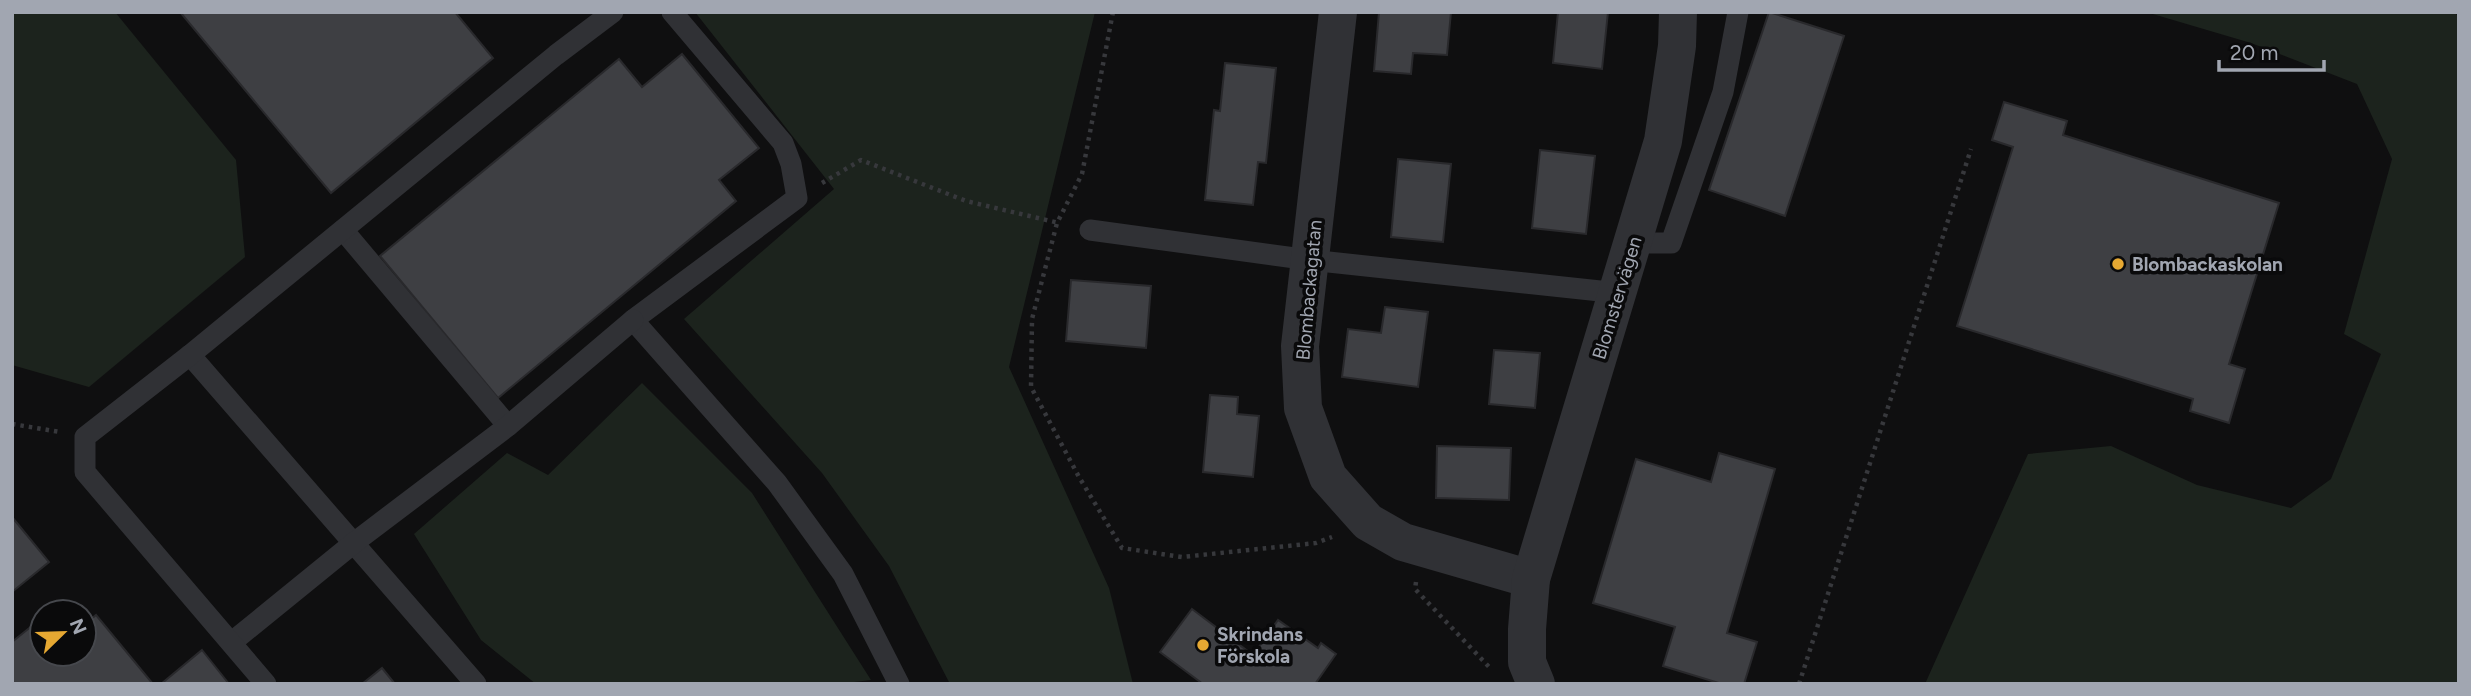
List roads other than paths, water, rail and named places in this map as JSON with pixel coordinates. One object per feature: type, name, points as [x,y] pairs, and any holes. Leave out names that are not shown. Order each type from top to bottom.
[{"type":"street","name":"Blombackagatan","points":[[1338,12],[1300,346],[1303,408],[1328,477],[1368,522],[1404,542],[1531,579]]},
{"type":"street","name":"Blomstervägen","points":[[1531,579],[1663,141],[1677,46],[1678,12]]},
{"type":"street","points":[[1531,579],[1527,662],[1536,684]]},
{"type":"lane","points":[[266,684],[85,472],[85,437],[190,355],[556,55],[613,12]]},
{"type":"lane","points":[[232,642],[355,542],[509,426],[633,320],[797,198],[791,163],[783,143],[672,12]]},
{"type":"lane","points":[[1634,243],[1671,243],[1723,92],[1738,12]]},
{"type":"lane","points":[[343,230],[509,426]]},
{"type":"lane","points":[[1090,230],[1310,260],[1619,293]]},
{"type":"lane","points":[[633,320],[776,483],[843,574],[899,684]]},
{"type":"lane","points":[[190,355],[355,542],[475,684]]},
{"type":"place","name":"Blombackaskolan","points":[[2118,264]]},
{"type":"place","name":"Skrindans Förskola","points":[[1203,645]]}]
